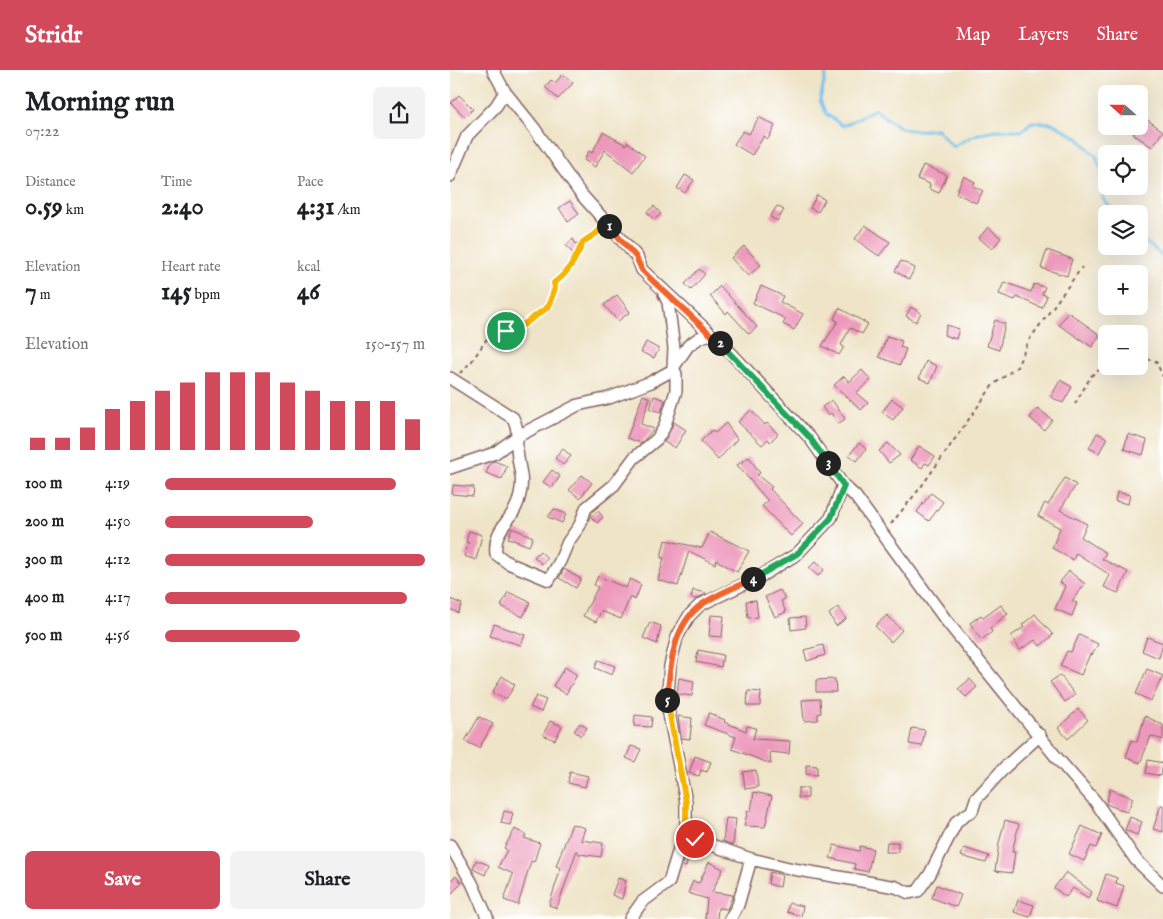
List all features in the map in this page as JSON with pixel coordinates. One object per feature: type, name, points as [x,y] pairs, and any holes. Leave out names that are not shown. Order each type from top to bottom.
[{"type":"street","points":[[493,70],[505,92],[534,128],[580,193],[636,257],[642,270],[710,334],[810,438],[945,619],[1095,801],[1136,860],[1163,886]]},
{"type":"street","points":[[450,176],[467,136],[505,92]]},
{"type":"street","points":[[452,380],[513,418],[518,426],[517,448],[523,477],[517,505],[498,532],[496,554],[508,563],[549,580],[560,562],[568,542],[580,525],[586,508],[614,485],[634,458],[657,440],[664,428],[676,391],[676,374],[673,368],[674,348],[668,302],[662,290]]},
{"type":"street","points":[[450,468],[495,453],[518,436],[578,406],[609,398],[651,382],[673,368],[688,346],[699,338],[710,334]]},
{"type":"street","points":[[630,919],[642,902],[668,882],[679,849],[686,836],[686,802],[667,704],[670,666],[677,637],[689,616],[700,605],[761,576],[797,554],[831,518],[844,486]]},
{"type":"street","points":[[686,836],[751,859],[793,869],[896,887],[909,893],[918,891],[930,874],[958,821],[972,811],[976,799],[1004,767],[1040,735]]},
{"type":"street","points":[[450,845],[472,883],[488,919]]},
{"type":"street","points":[[730,919],[738,905],[751,859]]},
{"type":"path","points":[[452,380],[462,368],[472,361],[490,334],[523,325],[548,307],[555,288],[554,283],[567,271],[580,252],[583,242],[598,232],[605,222]]},
{"type":"path","points":[[883,534],[921,487],[993,385],[1017,367],[1029,340],[1082,266]]},
{"type":"path","points":[[1148,360],[1156,361],[1163,377]]},
{"type":"path","points":[[1075,404],[1092,376],[1098,371]]},
{"type":"building","points":[[563,74],[573,83],[558,99],[545,87],[551,80],[555,83]]},
{"type":"building","points":[[459,95],[473,109],[465,117],[451,103]]},
{"type":"building","points":[[759,117],[775,126],[768,139],[764,136],[752,155],[734,144],[743,131],[749,134]]},
{"type":"building","points":[[1148,120],[1163,131],[1152,147],[1134,135],[1148,135]]},
{"type":"building","points":[[603,132],[626,145],[628,142],[645,156],[633,172],[605,150],[595,167],[584,160],[589,151],[592,153]]},
{"type":"building","points":[[923,165],[947,175],[939,193],[929,189],[930,184],[917,179]]},
{"type":"building","points":[[685,175],[694,180],[685,193],[677,188]]},
{"type":"building","points":[[964,176],[975,182],[973,186],[983,191],[976,203],[956,193]]},
{"type":"building","points":[[817,195],[825,200],[818,212],[810,208]]},
{"type":"building","points":[[570,201],[579,214],[568,222],[559,208]]},
{"type":"building","points":[[654,206],[661,214],[654,220],[647,212]]},
{"type":"building","points":[[777,206],[784,210],[777,221],[770,217]]},
{"type":"building","points":[[865,225],[890,242],[879,256],[855,239]]},
{"type":"building","points":[[988,227],[1001,238],[992,249],[979,238]]},
{"type":"building","points":[[573,239],[576,244],[580,241],[585,248],[575,256],[566,245]]},
{"type":"building","points":[[744,246],[761,265],[748,276],[731,258]]},
{"type":"building","points":[[1047,250],[1072,259],[1067,276],[1041,268]]},
{"type":"building","points":[[901,261],[915,268],[909,279],[895,271]]},
{"type":"building","points":[[699,269],[705,274],[691,290],[685,284]]},
{"type":"building","points":[[1004,282],[1031,292],[1034,284],[1045,287],[1042,294],[1047,296],[1042,308],[1017,297],[1015,300],[999,294]]},
{"type":"building","points":[[720,286],[757,327],[749,334],[728,311],[726,314],[710,296]]},
{"type":"building","points":[[761,286],[783,296],[780,302],[803,314],[794,330],[783,324],[786,319],[753,303]]},
{"type":"building","points":[[617,295],[630,312],[618,321],[604,305]]},
{"type":"building","points":[[911,307],[921,313],[916,322],[906,316]]},
{"type":"building","points":[[839,308],[868,324],[862,334],[850,328],[841,345],[844,347],[839,355],[822,346],[838,321],[834,319]]},
{"type":"building","points":[[1068,312],[1098,334],[1098,338],[1092,347],[1059,325]]},
{"type":"building","points":[[995,320],[1005,324],[999,350],[987,346]]},
{"type":"building","points":[[947,325],[959,329],[956,339],[944,335]]},
{"type":"building","points":[[887,336],[902,341],[900,347],[906,349],[900,365],[879,357]]},
{"type":"building","points":[[646,342],[659,349],[654,358],[641,352]]},
{"type":"building","points":[[926,361],[937,366],[930,383],[919,378]]},
{"type":"building","points":[[862,370],[871,380],[856,393],[868,403],[861,410],[834,385],[844,376],[849,382]]},
{"type":"building","points":[[1060,380],[1072,387],[1063,403],[1051,397]]},
{"type":"building","points":[[643,395],[650,398],[641,424],[654,429],[641,443],[627,438]]},
{"type":"building","points":[[654,396],[665,400],[661,412],[650,409]]},
{"type":"building","points":[[892,399],[903,407],[893,420],[882,412]]},
{"type":"building","points":[[832,400],[845,419],[838,424],[831,413],[828,415],[822,407]]},
{"type":"building","points":[[1038,408],[1052,420],[1044,430],[1030,418]]},
{"type":"building","points":[[751,410],[765,425],[767,423],[778,434],[770,442],[768,439],[762,445],[738,422]]},
{"type":"building","points":[[674,422],[686,430],[675,448],[664,442]]},
{"type":"building","points":[[726,423],[737,439],[718,460],[701,441],[712,430],[715,433]]},
{"type":"building","points":[[1097,433],[1107,438],[1099,453],[1089,448]]},
{"type":"building","points":[[1128,434],[1147,440],[1143,455],[1124,449]]},
{"type":"building","points":[[859,443],[866,449],[857,461],[849,455]]},
{"type":"building","points":[[888,443],[900,455],[889,463],[879,451]]},
{"type":"building","points":[[919,446],[935,456],[929,465],[925,463],[922,468],[910,460]]},
{"type":"building","points":[[563,449],[571,456],[563,465],[555,458]]},
{"type":"building","points":[[749,457],[760,473],[757,475],[772,487],[770,489],[803,524],[791,536],[762,506],[768,501],[737,465]]},
{"type":"building","points":[[494,461],[507,466],[502,479],[486,473],[491,462]]},
{"type":"building","points":[[552,470],[560,476],[552,488],[543,482]]},
{"type":"building","points":[[582,475],[592,483],[580,498],[569,490]]},
{"type":"building","points":[[1065,478],[1076,485],[1060,510],[1087,524],[1081,537],[1106,553],[1102,559],[1128,572],[1118,593],[1104,587],[1110,575],[1076,553],[1073,560],[1052,548],[1060,528],[1038,516],[1045,503],[1048,505]]},
{"type":"building","points":[[453,485],[474,487],[473,496],[452,494]]},
{"type":"building","points":[[1117,492],[1130,495],[1128,504],[1115,501]]},
{"type":"building","points":[[931,493],[943,502],[929,521],[917,512]]},
{"type":"building","points":[[554,509],[566,514],[562,523],[548,517]]},
{"type":"building","points":[[598,511],[603,517],[597,523],[591,517]]},
{"type":"building","points":[[512,528],[533,537],[529,546],[508,538]]},
{"type":"building","points":[[469,531],[482,535],[476,560],[464,556],[469,543],[466,542]]},
{"type":"building","points":[[710,532],[749,551],[737,572],[716,560],[715,564],[689,551],[678,586],[658,580],[664,558],[661,558],[665,540],[702,548]]},
{"type":"building","points":[[540,551],[547,558],[542,564],[534,557]]},
{"type":"building","points":[[816,561],[824,570],[818,576],[809,568]]},
{"type":"building","points":[[564,569],[581,579],[576,588],[559,578]]},
{"type":"building","points":[[1069,571],[1085,584],[1072,601],[1077,603],[1072,616],[1055,609],[1065,586],[1060,582]]},
{"type":"building","points":[[598,576],[626,588],[630,579],[641,585],[635,600],[630,597],[621,619],[601,611],[596,622],[583,616],[598,587],[594,585]]},
{"type":"building","points":[[693,590],[706,594],[696,599],[691,598]]},
{"type":"building","points":[[780,590],[785,599],[781,601],[786,612],[775,617],[765,597]]},
{"type":"building","points":[[508,592],[530,602],[523,617],[501,606]]},
{"type":"building","points":[[450,599],[462,604],[458,613],[450,609]]},
{"type":"building","points":[[756,600],[758,617],[748,618],[746,601]]},
{"type":"building","points":[[1001,605],[1008,614],[990,628],[992,632],[981,640],[970,623],[981,615],[983,618]]},
{"type":"building","points":[[838,607],[846,619],[836,626],[829,614]]},
{"type":"building","points":[[1035,614],[1053,635],[1040,646],[1035,640],[1020,650],[1011,636],[1024,627],[1022,625]]},
{"type":"building","points":[[711,615],[724,616],[722,637],[709,636]]},
{"type":"building","points":[[887,615],[902,630],[891,642],[875,626]]},
{"type":"building","points":[[805,617],[806,628],[791,630],[790,618]]},
{"type":"building","points":[[650,622],[661,626],[657,644],[643,638]]},
{"type":"building","points":[[494,624],[525,635],[521,645],[490,636]]},
{"type":"building","points":[[1079,635],[1098,644],[1092,655],[1090,654],[1081,675],[1060,666],[1067,651],[1071,652]]},
{"type":"building","points":[[1147,637],[1163,643],[1159,658],[1142,651]]},
{"type":"building","points":[[823,645],[825,655],[807,661],[804,650]]},
{"type":"building","points":[[698,650],[723,655],[721,667],[696,662]]},
{"type":"building","points":[[598,660],[615,666],[612,675],[595,668]]},
{"type":"building","points":[[565,667],[577,675],[566,694],[553,686]]},
{"type":"building","points":[[1147,669],[1163,676],[1151,701],[1136,694]]},
{"type":"building","points":[[1060,675],[1075,695],[1065,702],[1050,682]]},
{"type":"building","points":[[502,676],[515,685],[506,699],[492,693]]},
{"type":"building","points":[[679,678],[694,681],[692,696],[677,694]]},
{"type":"building","points":[[835,679],[836,692],[816,692],[816,680]]},
{"type":"building","points":[[970,679],[977,687],[966,697],[958,689]]},
{"type":"building","points":[[748,691],[761,692],[760,706],[747,706]]},
{"type":"building","points":[[536,696],[546,700],[541,712],[530,707]]},
{"type":"building","points":[[820,699],[821,713],[818,714],[818,720],[804,721],[802,700]]},
{"type":"building","points":[[1078,709],[1088,720],[1068,739],[1058,728]]},
{"type":"building","points":[[709,713],[725,720],[724,722],[746,731],[747,726],[756,728],[753,739],[790,741],[789,754],[770,752],[771,764],[732,749],[736,737],[704,725]]},
{"type":"building","points":[[635,715],[652,717],[651,727],[634,726]]},
{"type":"building","points":[[678,716],[692,718],[690,739],[681,738]]},
{"type":"building","points":[[1145,716],[1163,725],[1163,740],[1151,736],[1140,763],[1126,757],[1132,740],[1137,742]]},
{"type":"building","points":[[479,717],[493,724],[479,748],[465,741]]},
{"type":"building","points":[[550,721],[562,726],[555,740],[543,735]]},
{"type":"building","points":[[580,723],[587,728],[581,736],[574,731]]},
{"type":"building","points":[[912,728],[925,730],[922,746],[909,744]]},
{"type":"building","points":[[631,746],[641,749],[635,762],[626,758]]},
{"type":"building","points":[[695,756],[711,762],[707,772],[701,770],[699,776],[689,773]]},
{"type":"building","points":[[1148,760],[1163,763],[1161,776],[1146,773]]},
{"type":"building","points":[[806,765],[817,766],[817,775],[806,774]]},
{"type":"building","points":[[756,770],[758,787],[745,789],[743,772]]},
{"type":"building","points":[[570,772],[588,776],[585,787],[568,783]]},
{"type":"building","points":[[798,788],[808,788],[808,798],[798,798]]},
{"type":"building","points":[[1110,789],[1133,798],[1127,812],[1106,804]]},
{"type":"building","points":[[754,792],[772,796],[765,827],[744,826],[748,810],[751,811]]},
{"type":"building","points":[[1161,805],[1163,805],[1163,832],[1153,829]]},
{"type":"building","points":[[504,811],[513,813],[510,825],[501,823]]},
{"type":"building","points":[[1130,817],[1142,822],[1137,835],[1125,830]]},
{"type":"building","points":[[726,818],[736,819],[733,845],[723,841]]},
{"type":"building","points":[[1005,820],[1019,824],[1012,852],[1015,852],[1012,873],[995,871]]},
{"type":"building","points":[[572,824],[585,828],[581,840],[603,843],[601,857],[579,854],[577,850],[557,908],[549,905],[561,868],[556,866]]},
{"type":"building","points":[[1082,826],[1102,835],[1096,848],[1091,846],[1084,861],[1069,854]]},
{"type":"building","points":[[515,829],[526,835],[524,838],[540,843],[534,862],[531,861],[518,905],[504,900],[513,874],[498,867],[507,850],[504,848]]},
{"type":"building","points":[[887,842],[898,842],[898,852],[886,852]]},
{"type":"building","points":[[834,845],[859,851],[860,846],[873,849],[868,872],[854,869],[855,864],[830,858]]},
{"type":"building","points":[[964,848],[989,856],[986,863],[961,856]]},
{"type":"building","points":[[686,853],[689,854],[686,867],[682,866]]},
{"type":"building","points":[[476,860],[489,865],[485,875],[473,869]]},
{"type":"building","points":[[709,862],[723,869],[712,892],[733,895],[727,909],[718,908],[717,919],[705,919],[707,899],[688,893],[693,881],[699,883]]},
{"type":"building","points":[[770,872],[782,875],[780,887],[768,884]]},
{"type":"building","points":[[1066,872],[1092,892],[1088,898],[1073,888],[1066,897],[1054,888]]},
{"type":"building","points":[[1106,874],[1117,878],[1116,883],[1124,886],[1117,908],[1097,901]]},
{"type":"building","points":[[456,876],[462,883],[450,895],[450,881]]},
{"type":"building","points":[[618,878],[626,881],[622,899],[612,895]]},
{"type":"building","points":[[937,885],[961,895],[956,907],[932,898]]},
{"type":"building","points":[[1018,900],[1034,905],[1030,917],[1014,912]]},
{"type":"building","points":[[789,903],[803,906],[801,916],[787,912]]},
{"type":"waterway","points":[[827,70],[820,100],[826,114],[843,126],[875,109],[897,126],[909,130],[937,129],[953,147],[978,134],[994,130],[1021,131],[1032,122],[1052,123],[1078,138],[1096,156],[1103,175],[1103,199],[1108,205]]},
{"type":"waterway","points":[[1148,244],[1163,257]]},
{"type":"route","points":[[506,331],[523,325],[548,307],[555,288],[554,283],[564,276],[580,252],[583,242],[598,232],[605,222],[636,257],[642,270],[731,353],[810,438],[844,486],[831,518],[797,554],[761,576],[700,605],[689,616],[677,637],[670,666],[667,704],[686,802],[686,836],[695,839]]}]
